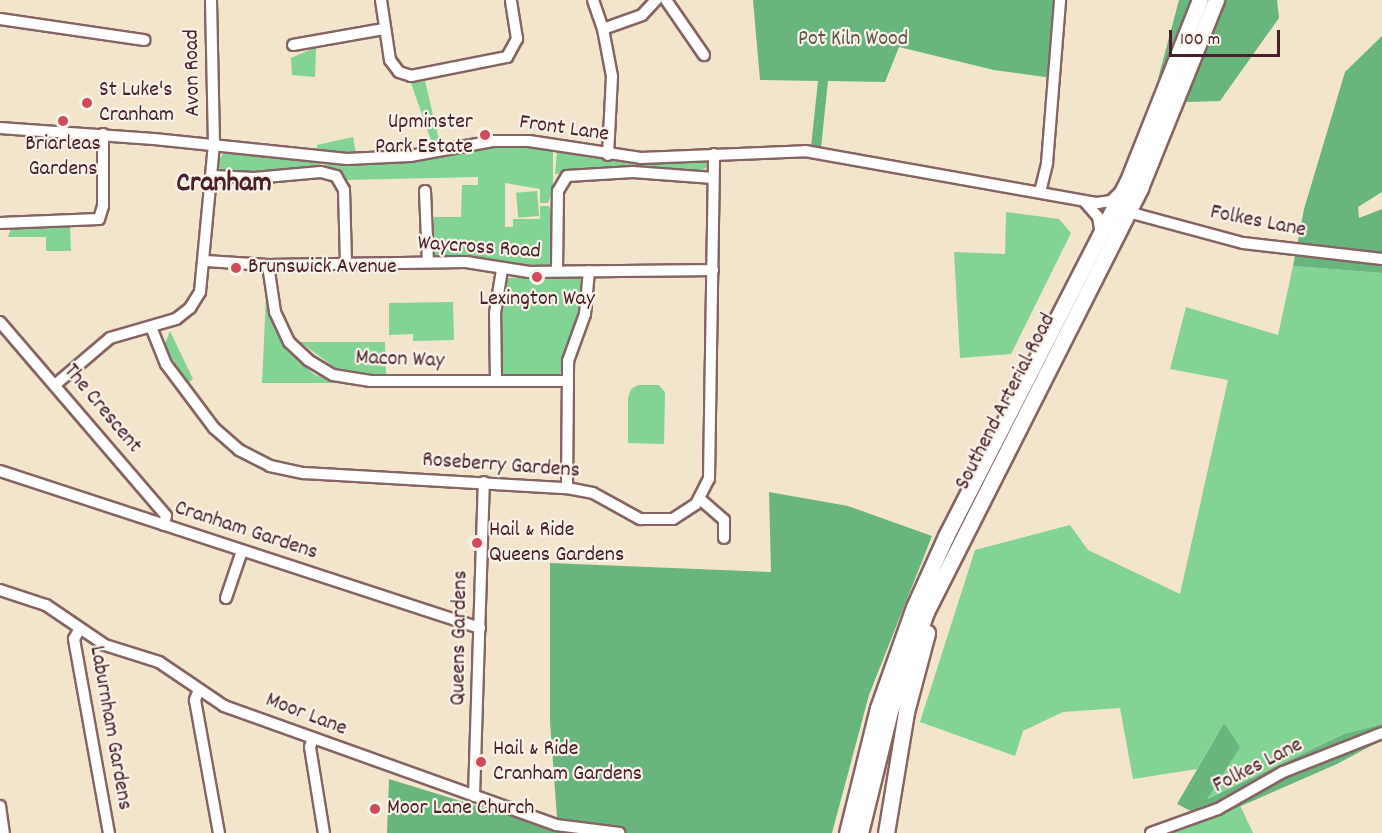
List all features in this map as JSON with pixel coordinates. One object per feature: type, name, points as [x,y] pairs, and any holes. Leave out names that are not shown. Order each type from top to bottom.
[{"type":"highway","name":"Southend Arterial Road","points":[[847,833],[868,743],[901,640],[946,536],[1127,183],[1200,0]]},
{"type":"highway","name":"Southend Arterial Road","points":[[860,833],[880,746],[902,677],[959,543],[1128,212],[1179,99],[1216,0]]},
{"type":"highway","points":[[886,833],[913,684],[959,543]]},
{"type":"highway","points":[[840,833],[862,741],[901,640]]},
{"type":"street","name":"Avon Road","points":[[211,0],[214,144]]},
{"type":"street","points":[[381,0],[390,60],[404,75],[501,58],[511,53],[517,44],[511,0]]},
{"type":"street","points":[[593,0],[603,29],[612,91],[608,155]]},
{"type":"street","points":[[603,29],[642,15],[656,0]]},
{"type":"street","points":[[666,0],[704,55]]},
{"type":"street","points":[[1040,192],[1047,163],[1060,0]]},
{"type":"street","points":[[0,19],[144,40]]},
{"type":"street","points":[[293,45],[384,29]]},
{"type":"street","name":"Front Lane","points":[[0,128],[103,134],[347,159],[410,156],[493,141],[529,141],[608,155],[670,158],[805,151],[1085,201],[1111,201],[1127,183]]},
{"type":"street","points":[[0,223],[99,219],[104,206],[103,134]]},
{"type":"street","points":[[56,384],[110,338],[176,319],[190,308],[203,283],[214,144]]},
{"type":"street","points":[[714,154],[709,479],[700,499],[724,520],[724,538]]},
{"type":"street","points":[[212,176],[254,178],[321,172],[336,176],[344,190],[346,263]]},
{"type":"street","points":[[557,271],[558,190],[567,176],[633,172],[713,178]]},
{"type":"street","points":[[425,190],[428,262]]},
{"type":"street","points":[[1085,201],[1098,217],[1100,238]]},
{"type":"street","name":"Folkes Lane","points":[[1128,212],[1243,243],[1382,259]]},
{"type":"street","name":"Waycross Road","points":[[206,261],[268,265],[466,262],[502,270],[557,271],[713,270]]},
{"type":"street","name":"Macon Way","points":[[268,265],[271,297],[280,327],[298,352],[318,367],[358,381],[566,381]]},
{"type":"street","points":[[496,381],[495,313],[502,270]]},
{"type":"street","points":[[567,488],[566,381],[571,348],[588,302],[589,271]]},
{"type":"street","name":"The Crescent","points":[[0,322],[56,384],[166,516],[164,525]]},
{"type":"street","name":"Roseberry Gardens","points":[[151,327],[166,364],[214,428],[261,462],[304,473],[567,488],[593,493],[634,517],[654,521],[680,516],[700,499]]},
{"type":"street","name":"Cranham Gardens","points":[[0,471],[480,628]]},
{"type":"street","name":"Queens Gardens","points":[[474,796],[484,482]]},
{"type":"street","points":[[225,598],[242,551]]},
{"type":"street","name":"Moor Lane","points":[[0,590],[46,605],[79,630],[105,645],[159,662],[198,692],[224,706],[556,825],[619,833]]},
{"type":"street","name":"Laburnham Gardens","points":[[79,630],[74,639],[109,833]]},
{"type":"street","points":[[198,692],[195,700],[219,833]]},
{"type":"street","name":"Folkes Lane","points":[[1152,833],[1218,809],[1283,772],[1382,733]]},
{"type":"street","points":[[313,738],[310,747],[324,833]]},
{"type":"street","points":[[0,806],[4,833]]},
{"type":"green space","name":"Pot Kiln Wood","points":[[753,0],[1059,0],[1052,78],[994,70],[899,47],[885,82],[828,81],[821,148],[811,147],[818,81],[760,80]]},
{"type":"green space","points":[[1179,0],[1195,0],[1168,81],[1158,79]]},
{"type":"green space","points":[[1225,0],[1277,0],[1279,18],[1220,101],[1186,102]]},
{"type":"green space","points":[[1382,36],[1382,192],[1358,207],[1359,218],[1382,209],[1382,273],[1293,266],[1304,209],[1345,72]]},
{"type":"green space","points":[[316,47],[315,77],[292,75],[291,58]]},
{"type":"green space","points":[[425,81],[440,144],[433,146],[411,83]]},
{"type":"green space","points":[[353,137],[356,153],[318,152],[317,145]]},
{"type":"green space","points":[[513,145],[553,150],[553,190],[548,203],[540,203],[540,189],[505,183],[505,227],[513,227],[513,219],[540,219],[540,206],[549,206],[552,217],[552,261],[548,266],[506,265],[472,257],[431,255],[429,231],[434,231],[434,217],[461,217],[462,185],[478,185],[478,177],[346,180],[320,161],[408,160]]},
{"type":"green space","points":[[557,150],[705,159],[709,165],[701,172],[635,168],[555,174]]},
{"type":"green space","points":[[234,151],[319,162],[324,169],[225,173],[218,167],[220,158],[224,152]]},
{"type":"green space","points":[[537,191],[539,216],[518,218],[516,193]]},
{"type":"green space","points":[[1006,212],[1059,219],[1071,233],[1011,354],[960,358],[954,252],[1005,254]]},
{"type":"green space","points":[[70,227],[71,251],[46,251],[46,237],[8,237],[11,228]]},
{"type":"green space","points":[[1293,266],[1382,273],[1382,724],[1344,734],[1206,799],[1218,779],[1224,723],[1197,769],[1133,779],[1120,708],[1063,712],[1023,731],[1015,756],[920,722],[975,550],[1070,525],[1088,550],[1180,594],[1228,380],[1170,369],[1186,307],[1278,335]]},
{"type":"green space","points":[[506,278],[584,278],[585,295],[562,372],[556,377],[505,376],[501,372],[499,312]]},
{"type":"green space","points":[[266,297],[286,350],[315,375],[341,383],[262,383]]},
{"type":"green space","points":[[453,302],[454,340],[413,341],[413,334],[389,335],[389,303]]},
{"type":"green space","points":[[170,331],[193,379],[188,383],[164,346]]},
{"type":"green space","points":[[300,342],[385,342],[386,376],[337,369]]},
{"type":"green space","points":[[638,385],[659,385],[665,392],[664,444],[628,443],[628,398],[631,389]]},
{"type":"green space","points":[[769,492],[848,506],[932,536],[869,695],[832,833],[387,833],[389,779],[558,831],[550,722],[550,563],[771,572]]},
{"type":"green space","points":[[1224,723],[1240,747],[1207,799],[1344,734],[1382,724],[1382,740],[1337,764],[1209,820],[1177,804]]},
{"type":"green space","points":[[1240,805],[1253,833],[1172,833],[1171,830],[1209,820]]},
{"type":"place","name":"St Luke's Cranham","points":[[87,103]]},
{"type":"place","name":"Briarleas Gardens","points":[[63,121]]},
{"type":"place","name":"Upminster Park Estate","points":[[485,135]]},
{"type":"place","name":"Brunswick Avenue","points":[[236,268]]},
{"type":"place","name":"Lexington Way","points":[[537,277]]},
{"type":"place","name":"Hail & Ride Queens Gardens","points":[[477,543]]},
{"type":"place","name":"Hail & Ride Cranham Gardens","points":[[481,762]]},
{"type":"place","name":"Moor Lane Church","points":[[375,809]]},
{"type":"district","name":"Cranham","points":[[224,185]]}]
